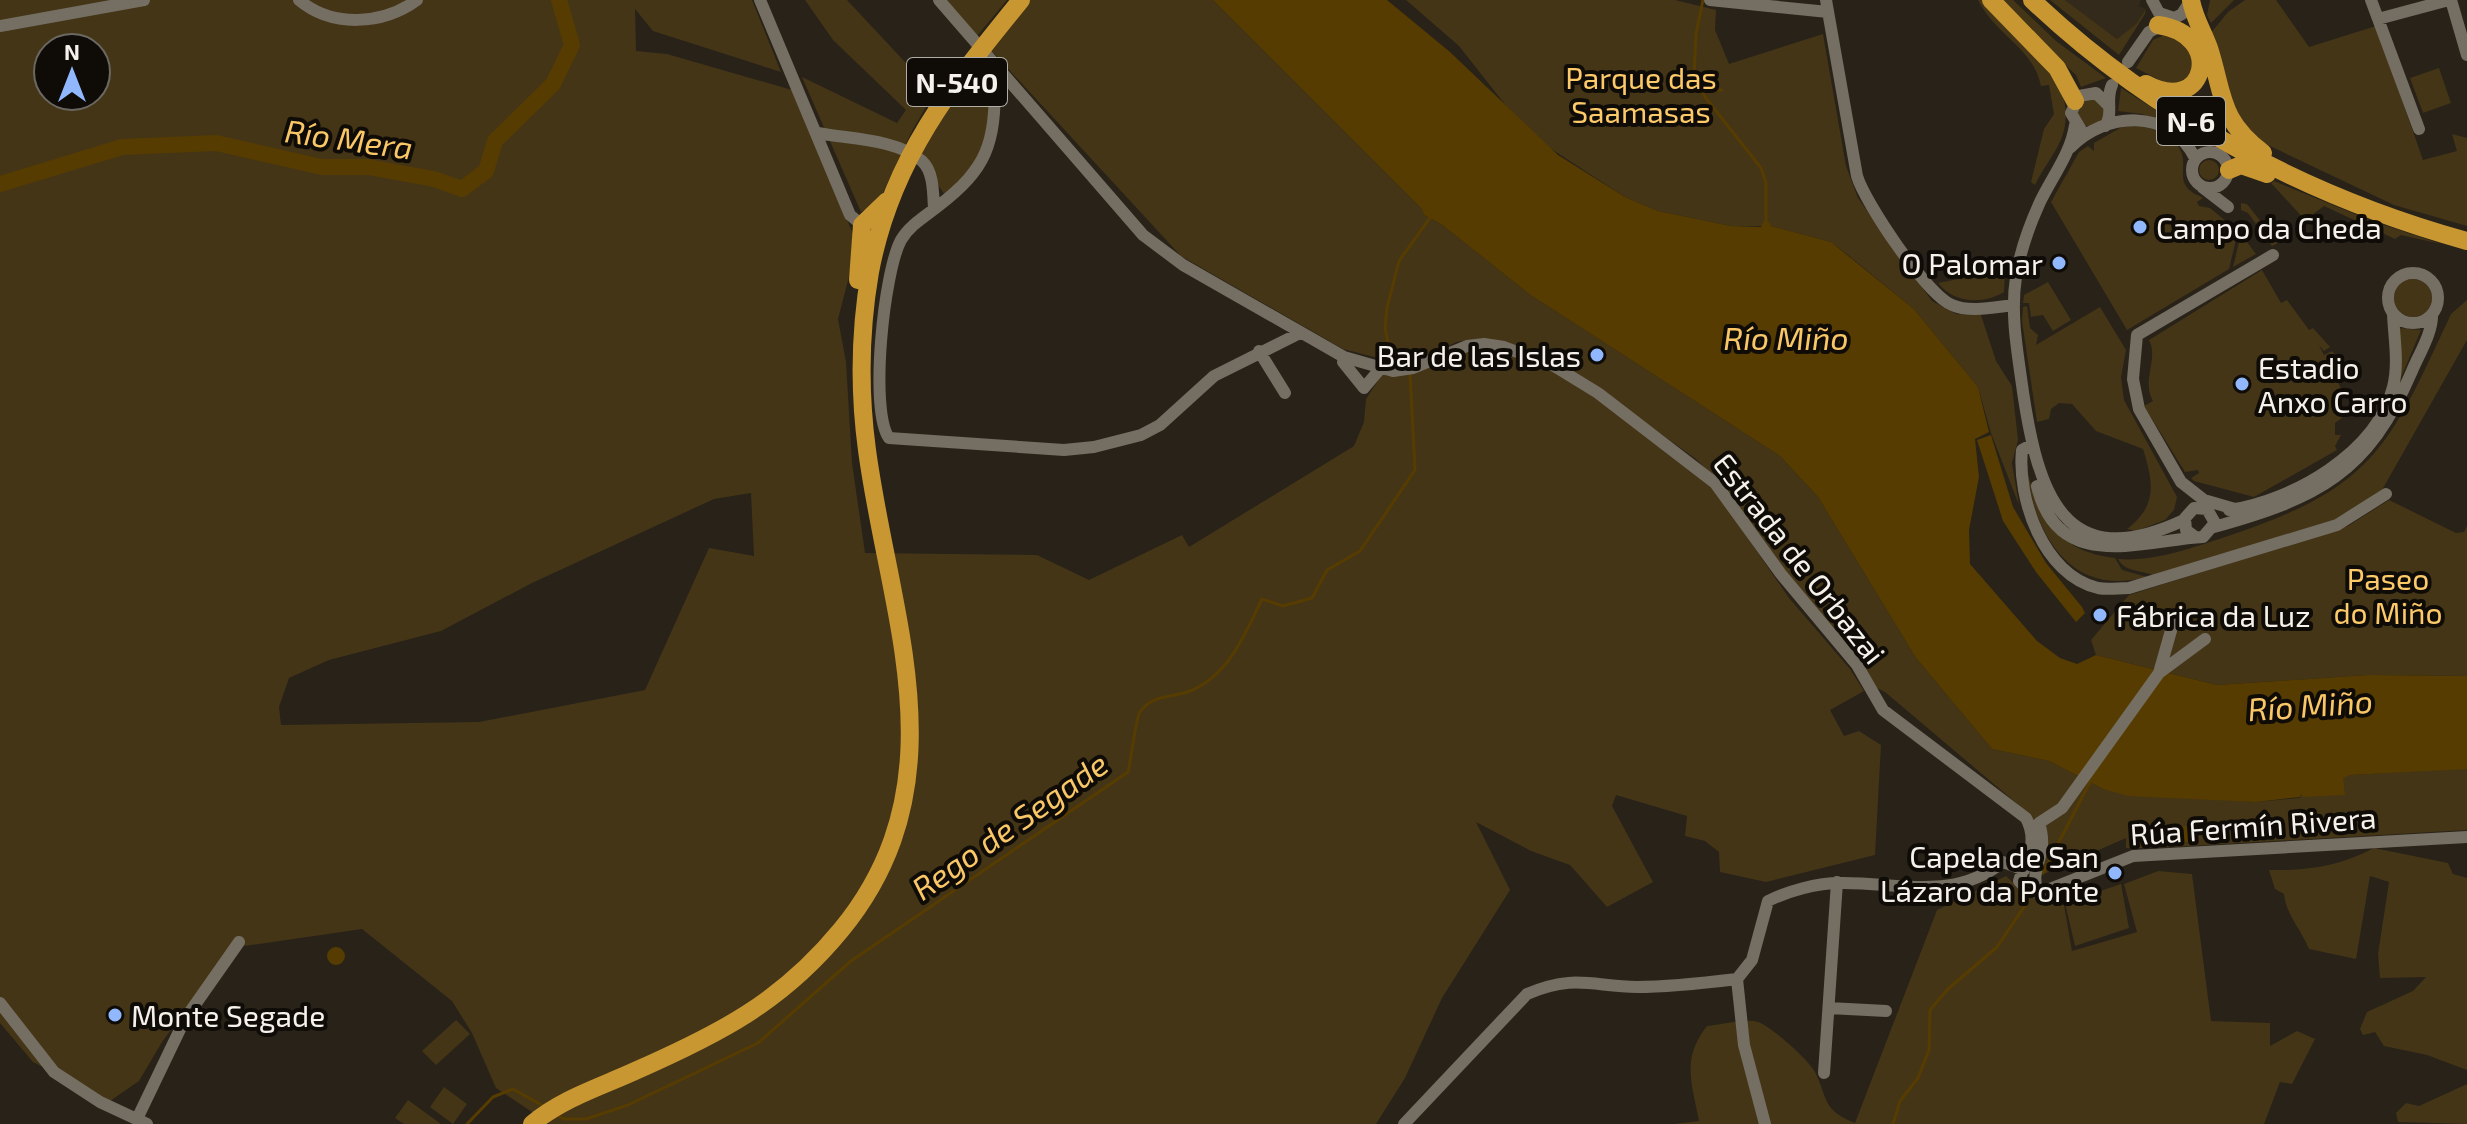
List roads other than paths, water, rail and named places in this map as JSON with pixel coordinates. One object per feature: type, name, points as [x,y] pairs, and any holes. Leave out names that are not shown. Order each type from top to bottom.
[{"type":"highway","name":"N-540","points":[[535,1122],[563,1103],[734,1025],[778,995],[813,963],[845,926],[867,892],[887,850],[900,814],[912,728],[909,680],[867,450],[871,398],[861,354],[879,274],[891,197],[901,169],[935,112],[1021,0]]},
{"type":"highway","points":[[1991,0],[2057,68],[2075,101]]},
{"type":"highway","name":"N-6","points":[[2032,0],[2115,76],[2178,114],[2275,167],[2366,207],[2467,241]]},
{"type":"highway","points":[[2191,0],[2196,21],[2208,46],[2226,114],[2275,167]]},
{"type":"highway","points":[[2115,76],[2133,74],[2159,91],[2177,93],[2189,88],[2199,76],[2200,52],[2182,31],[2157,16]]},
{"type":"highway","points":[[2225,177],[2250,166],[2357,211],[2366,207]]},
{"type":"highway","points":[[861,354],[855,336],[854,315],[862,225],[891,197]]},
{"type":"street","points":[[0,26],[144,0]]},
{"type":"street","points":[[299,0],[336,19],[371,20],[403,10],[417,0]]},
{"type":"street","points":[[760,0],[850,215],[862,225]]},
{"type":"street","points":[[939,0],[1143,235],[1183,265],[1300,333],[1344,357],[1386,370]]},
{"type":"street","points":[[2034,459],[2057,511],[2086,531],[2118,537],[2145,536],[2184,519],[2198,507],[2211,512],[2255,505],[2329,468],[2371,431],[2393,388],[2396,362],[2393,314],[2388,300],[2390,289],[2399,278],[2414,273],[2434,285],[2438,299],[2396,408],[2367,452],[2311,492],[2259,515],[2214,527],[2208,535],[2120,549],[2077,539],[2046,512],[2037,485],[2014,305],[2016,277],[2026,237],[2067,151],[2075,125],[2071,113],[2075,101],[2084,94],[2096,93],[2115,76],[2157,16],[2182,14],[2191,0]]},
{"type":"street","points":[[2371,0],[2419,129]]},
{"type":"street","points":[[2378,19],[2450,0],[2467,55]]},
{"type":"street","points":[[1715,1],[1827,6],[1857,176],[1875,213],[1944,300],[1970,308],[2014,305]]},
{"type":"street","points":[[1001,75],[995,81],[993,134],[986,157],[972,178],[901,240],[879,274],[871,398],[889,438],[1064,450],[1094,447],[1141,435],[1160,425],[1214,376],[1300,333]]},
{"type":"street","points":[[2105,126],[2115,76]]},
{"type":"street","points":[[2096,93],[2109,106]]},
{"type":"street","points":[[2067,151],[2090,132],[2130,118],[2152,122],[2181,137],[2195,158]]},
{"type":"street","points":[[2075,125],[2090,132]]},
{"type":"street","points":[[818,133],[895,147],[923,162],[932,180],[934,209]]},
{"type":"street","points":[[2205,152],[2216,152],[2225,159],[2225,177],[2228,207],[2200,185],[2191,169],[2195,158],[2205,152]]},
{"type":"street","points":[[2200,185],[2211,188],[2225,177]]},
{"type":"street","points":[[2235,509],[2204,500],[2181,482],[2134,399],[2133,365],[2137,335],[2273,255]]},
{"type":"street","points":[[2393,314],[2412,323],[2432,314]]},
{"type":"street","name":"Estrada de Orbazai","points":[[1344,357],[1343,362],[1364,388],[1386,370],[1436,360],[1467,346],[1484,344],[1504,347],[1554,366],[1639,422],[1715,483],[1799,598],[1857,665],[1883,710],[1926,746],[2026,818],[2032,848],[2024,870]]},
{"type":"street","points":[[1259,351],[1285,393]]},
{"type":"street","points":[[2031,445],[2022,450],[2020,479],[2038,531],[2059,562],[2077,579],[2110,589],[2151,582],[2337,525],[2386,494]]},
{"type":"street","points":[[2181,482],[2186,530],[2194,536]]},
{"type":"street","points":[[2211,512],[2214,527]]},
{"type":"street","points":[[2159,673],[2174,620]]},
{"type":"street","points":[[2038,893],[2034,877],[2044,848],[2039,823],[2062,808],[2159,673],[2205,639]]},
{"type":"street","name":"Rúa Fermín Rivera","points":[[2038,893],[2133,856],[2467,837]]},
{"type":"street","points":[[1765,1124],[1744,1045],[1737,979],[1752,960],[1768,901],[1782,894],[1837,882],[1936,888],[1972,882],[2003,862],[2024,870],[2019,881],[2022,888],[2038,893]]},
{"type":"street","points":[[1824,1073],[1837,882]]},
{"type":"street","points":[[0,1003],[54,1072],[100,1102],[142,1121],[185,1019],[239,942]]},
{"type":"street","points":[[1404,1124],[1527,994],[1555,982],[1580,980],[1637,987],[1737,979]]},
{"type":"street","points":[[1829,1008],[1886,1011]]},
{"type":"water","name":"Río Miño","points":[[1213,0],[1387,0],[1450,52],[1558,155],[1625,197],[1658,211],[1731,226],[1761,227],[1764,221],[1771,226],[1831,242],[1914,309],[1978,387],[1989,432],[1975,439],[1979,477],[1969,530],[1970,564],[2037,641],[2060,658],[2077,664],[2096,655],[2217,685],[2368,675],[2467,676],[2467,769],[2351,775],[2343,778],[2345,795],[2303,797],[2301,794],[2300,797],[2256,802],[2128,796],[2103,789],[2049,761],[1992,749],[1916,658],[1818,497],[1780,456],[1529,294],[1441,224],[1424,215],[1422,209]]},
{"type":"water","points":[[1991,435],[2013,507],[2046,563],[2085,613],[2076,622],[2036,572],[2003,521],[1977,440]]},
{"type":"water","points":[[2159,826],[2192,826],[2198,832],[2189,833],[2190,842],[2179,842],[2175,835],[2165,845],[2146,845],[2139,831]]},
{"type":"water","points":[[332,947],[340,947],[345,956],[343,963],[332,965],[327,960],[327,952]]},
{"type":"waterway","name":"Río Mera","points":[[0,184],[122,147],[216,143],[322,167],[368,167],[434,179],[462,189],[486,171],[495,141],[553,84],[572,45],[559,0]]},
{"type":"waterway","points":[[1703,0],[1696,34],[1694,76],[1705,97],[1761,168],[1766,183],[1766,224]]},
{"type":"waterway","points":[[1703,90],[1722,90]]},
{"type":"waterway","name":"Rego de Segade","points":[[1409,364],[1389,348],[1385,328],[1387,308],[1399,261],[1432,215]]},
{"type":"waterway","name":"Rego de Segade","points":[[558,1116],[586,1119],[628,1105],[758,1043],[851,961],[1128,772],[1138,716],[1145,706],[1156,699],[1190,691],[1215,675],[1234,652],[1262,599],[1283,606],[1312,598],[1327,570],[1360,551],[1415,470],[1410,372]]},
{"type":"waterway","points":[[2043,873],[2091,780]]},
{"type":"waterway","points":[[1893,1124],[1900,1101],[1918,1078],[1929,1050],[1930,1010],[1948,989],[1997,947],[2028,901]]},
{"type":"waterway","name":"Rego de Segade","points":[[467,1124],[493,1097],[513,1089],[545,1107]]},
{"type":"place","name":"Campo da Cheda","points":[[2140,227]]},
{"type":"place","name":"O Palomar","points":[[2059,263]]},
{"type":"place","name":"Bar de las Islas","points":[[1597,355]]},
{"type":"place","name":"Estadio Anxo Carro","points":[[2242,384]]},
{"type":"place","name":"Fábrica da Luz","points":[[2100,615]]},
{"type":"place","name":"Capela de San Lázaro da Ponte","points":[[2115,873]]},
{"type":"place","name":"Monte Segade","points":[[115,1015]]},
{"type":"park label","name":"Parque das Saamasas","points":[[1641,94]]},
{"type":"park label","name":"Paseo do Miño","points":[[2388,595]]}]
